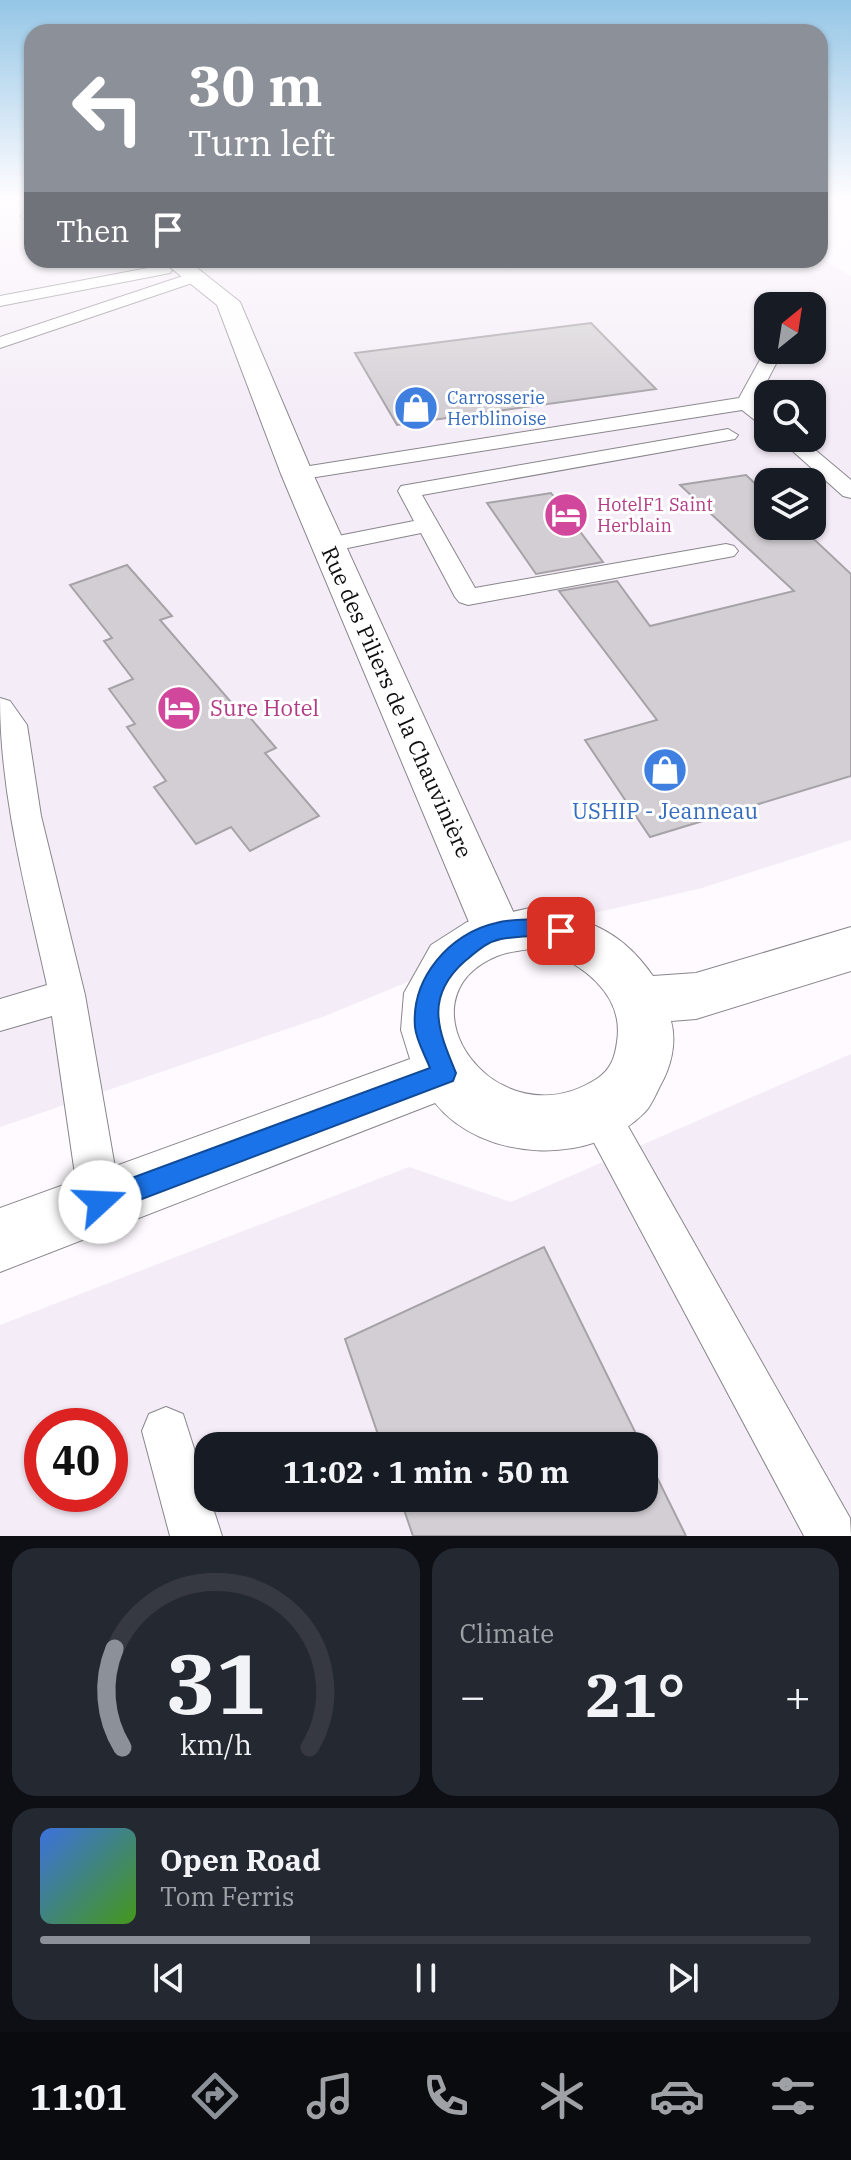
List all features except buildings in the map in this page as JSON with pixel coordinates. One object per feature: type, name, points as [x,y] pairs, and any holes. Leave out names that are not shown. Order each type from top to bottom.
[{"type":"street","name":"Rue des Piliers de la Chauvinière","points":[[185,270],[228,302],[297,474],[497,931]]},
{"type":"street","points":[[539,927],[582,939],[618,964],[641,1000],[647,1042],[642,1063],[625,1090],[598,1111],[576,1120],[552,1123],[514,1120],[480,1106],[460,1091],[444,1073],[426,1030],[432,986],[442,968],[458,951],[476,939],[497,931],[539,927]]},
{"type":"street","points":[[641,1000],[696,996],[851,949]]},
{"type":"street","points":[[0,1240],[444,1073]]},
{"type":"lane","points":[[0,301],[174,270]]},
{"type":"lane","points":[[0,343],[179,270]]},
{"type":"lane","points":[[746,403],[767,364]]},
{"type":"lane","points":[[297,474],[746,403],[754,410]]},
{"type":"lane","points":[[726,551],[468,597],[409,491],[728,435]]},
{"type":"lane","points":[[805,452],[851,491]]},
{"type":"lane","points":[[328,545],[428,525]]},
{"type":"lane","points":[[0,708],[13,725],[25,816],[67,995],[100,1202]]},
{"type":"lane","points":[[0,1015],[67,995]]},
{"type":"lane","points":[[598,1111],[832,1536]]},
{"type":"lane","points":[[166,1431],[196,1536]]},
{"type":"shaded area","points":[[0,270],[840,270],[851,276],[851,840],[702,888],[548,924],[325,1016],[0,1127]]},
{"type":"shaded area","points":[[851,1054],[851,1536],[0,1536],[0,1325],[409,1167],[511,1202]]},
{"type":"place","name":"Carrosserie Herblinoise","points":[[416,408]]},
{"type":"place","name":"HotelF1 Saint Herblain","points":[[566,515]]},
{"type":"place","name":"Sure Hotel","points":[[179,708]]},
{"type":"place","name":"USHIP - Jeanneau","points":[[665,770]]},
{"type":"route","points":[[100,1202],[444,1073],[426,1030],[432,986],[442,968],[458,951],[476,939],[497,931],[539,927],[561,931]]}]
